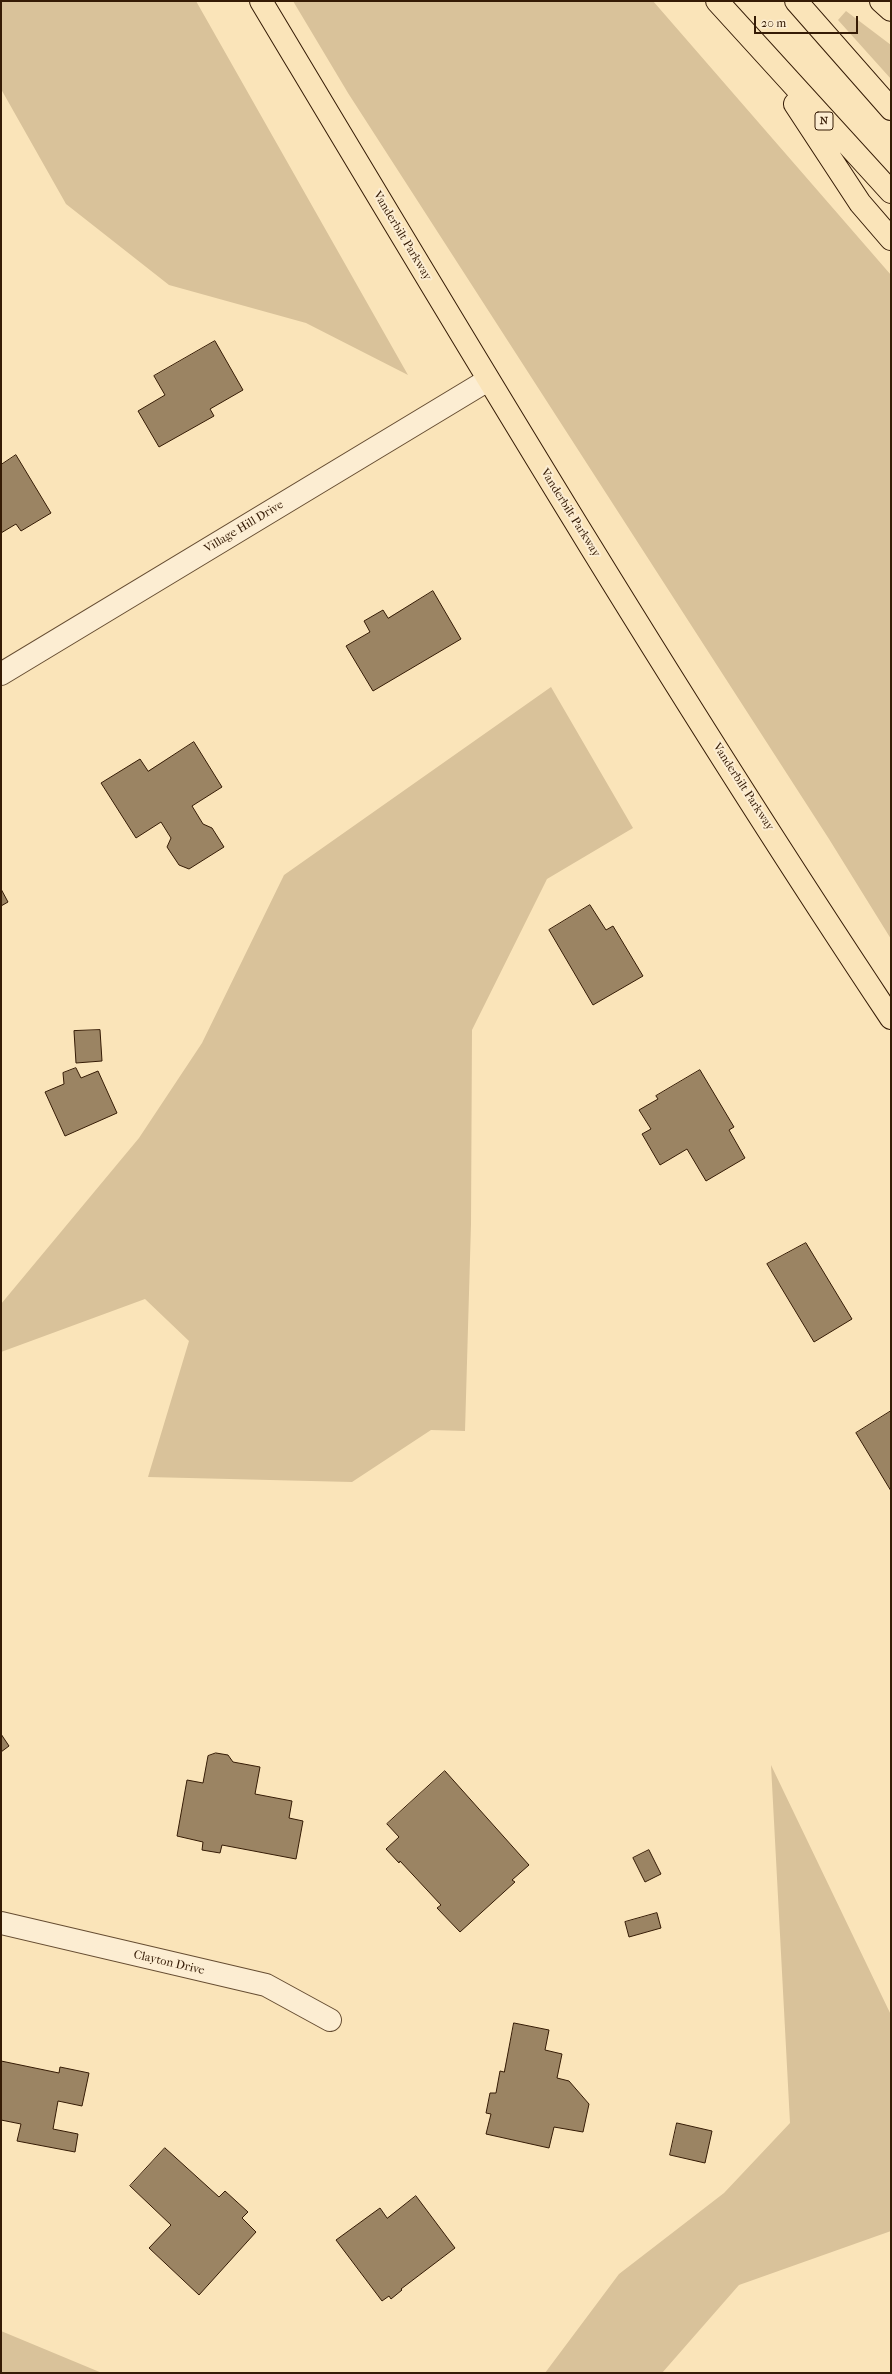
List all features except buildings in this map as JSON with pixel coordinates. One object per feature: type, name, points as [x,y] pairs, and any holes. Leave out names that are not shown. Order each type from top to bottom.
[{"type":"main road","name":"Vanderbilt Parkway","points":[[261,1],[488,380],[683,694],[891,1018]]},
{"type":"main road","name":"N","points":[[717,1],[758,48],[891,192]]},
{"type":"main road","points":[[796,1],[891,109]]},
{"type":"main road","points":[[881,1],[891,10]]},
{"type":"main road","points":[[758,48],[860,203],[891,239]]},
{"type":"street","name":"Village Hill Drive","points":[[1,674],[488,380]]},
{"type":"street","name":"Clayton Drive","points":[[1,1923],[266,1986],[330,2020]]},
{"type":"shaded area","points":[[1,1],[196,1],[408,375],[306,323],[169,285],[66,204],[1,89]]},
{"type":"shaded area","points":[[293,1],[653,1],[891,275],[891,939],[829,839],[348,93]]},
{"type":"shaded area","points":[[846,11],[891,45],[891,79],[838,20]]},
{"type":"shaded area","points":[[551,687],[633,828],[547,879],[472,1030],[471,1224],[465,1431],[431,1430],[352,1482],[148,1477],[189,1341],[145,1299],[1,1352],[1,1304],[139,1138],[202,1043],[284,875]]},
{"type":"shaded area","points":[[771,1765],[891,2015],[891,2231],[739,2285],[662,2373],[545,2373],[619,2274],[724,2193],[790,2123]]},
{"type":"shaded area","points":[[1,2331],[102,2373],[1,2373]]}]
